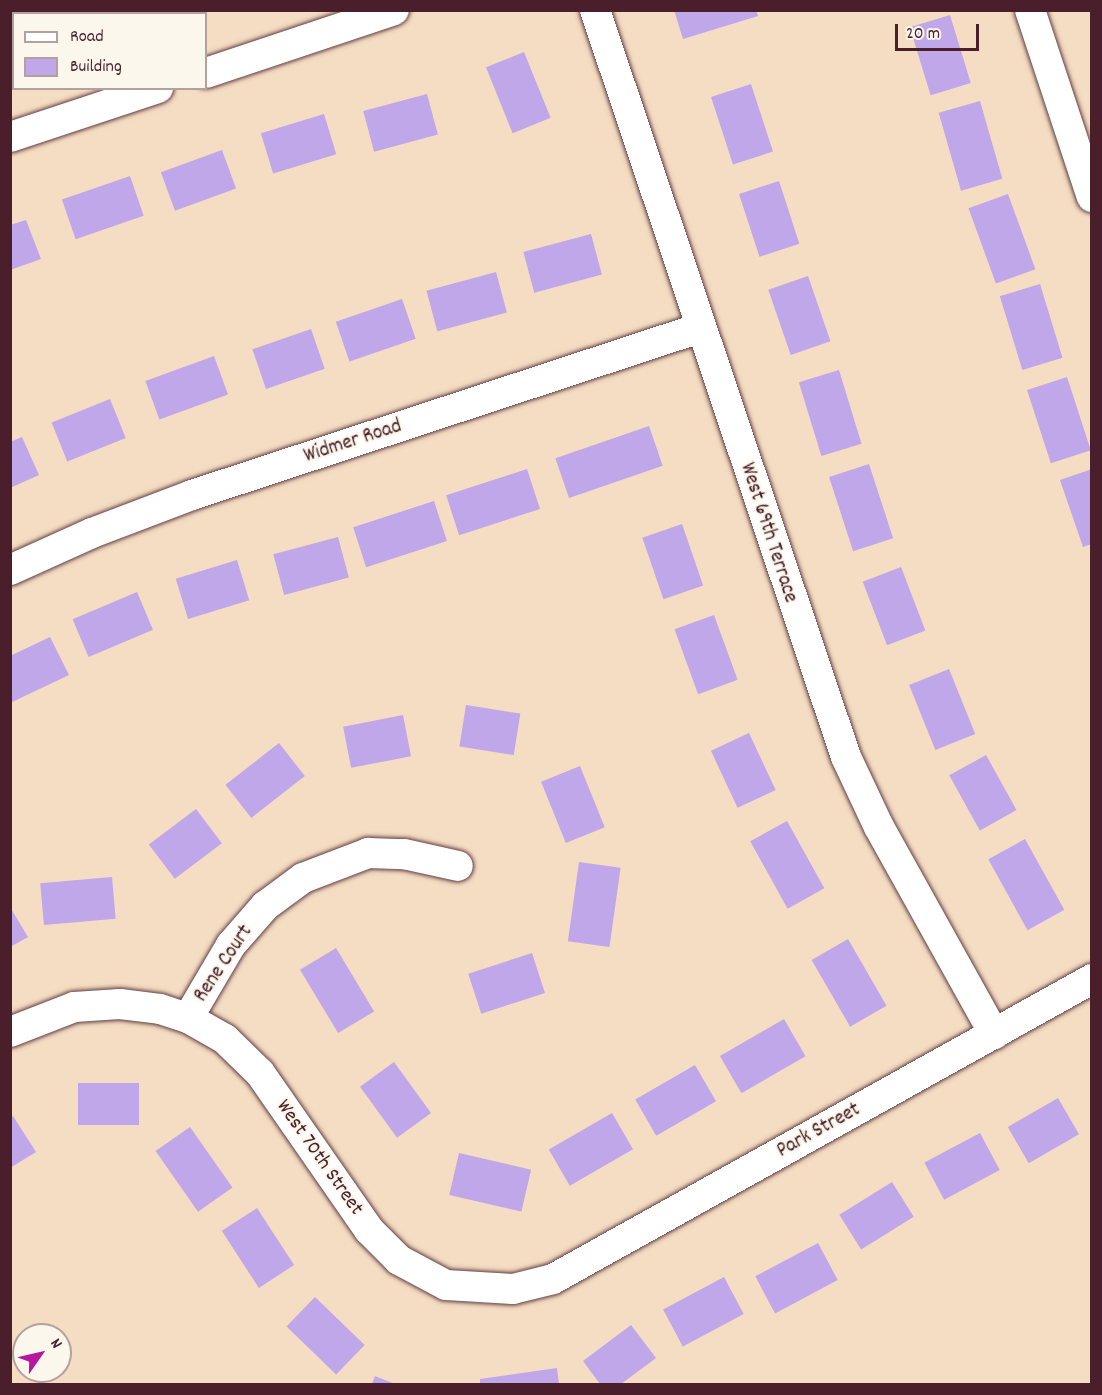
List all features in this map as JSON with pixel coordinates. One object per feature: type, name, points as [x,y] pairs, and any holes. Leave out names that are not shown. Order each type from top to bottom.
[{"type":"street","points":[[207,73],[394,10]]},
{"type":"street","name":"West 69th Terrace","points":[[595,10],[700,328],[846,756],[879,827],[994,1034]]},
{"type":"street","points":[[1030,10],[1092,197]]},
{"type":"street","points":[[10,137],[152,90]]},
{"type":"street","name":"Widmer Road","points":[[10,570],[92,533],[192,495],[700,328]]},
{"type":"street","name":"Rene Court","points":[[188,1018],[231,945],[265,906],[303,878],[368,853],[404,854],[458,866]]},
{"type":"street","name":"Park Street","points":[[545,1281],[1092,980]]},
{"type":"street","name":"West 70th Street","points":[[10,1032],[74,1007],[102,1005],[160,1009],[188,1018],[225,1039],[260,1073],[369,1230],[399,1260],[446,1286],[473,1290],[513,1289],[545,1281]]},
{"type":"building","points":[[19,10],[82,10],[82,12],[19,12]]},
{"type":"building","points":[[106,10],[159,11],[142,12],[106,12]]},
{"type":"building","points":[[674,10],[756,10],[758,16],[683,39]]},
{"type":"building","points":[[950,15],[971,83],[931,95],[910,27]]},
{"type":"building","points":[[524,52],[551,118],[513,133],[486,67]]},
{"type":"building","points":[[751,84],[773,152],[733,165],[711,97]]},
{"type":"building","points":[[427,94],[438,135],[374,152],[363,111]]},
{"type":"building","points":[[980,101],[1002,179],[961,191],[939,113]]},
{"type":"building","points":[[324,114],[336,154],[273,173],[261,133]]},
{"type":"building","points":[[222,150],[236,189],[175,211],[161,172]]},
{"type":"building","points":[[130,176],[144,216],[76,239],[62,199]]},
{"type":"building","points":[[779,181],[799,244],[759,257],[739,194]]},
{"type":"building","points":[[1008,194],[1035,269],[996,284],[969,208]]},
{"type":"building","points":[[26,220],[41,259],[10,270],[10,225]]},
{"type":"building","points":[[591,234],[602,275],[534,293],[523,252]]},
{"type":"building","points":[[496,272],[507,313],[437,331],[426,291]]},
{"type":"building","points":[[808,276],[830,341],[791,355],[768,290]]},
{"type":"building","points":[[1040,284],[1063,358],[1022,370],[1000,296]]},
{"type":"building","points":[[402,299],[416,339],[349,362],[336,322]]},
{"type":"building","points":[[311,329],[325,369],[266,389],[252,349]]},
{"type":"building","points":[[214,356],[228,395],[159,419],[145,381]]},
{"type":"building","points":[[839,370],[862,444],[821,456],[799,382]]},
{"type":"building","points":[[1067,377],[1091,450],[1051,463],[1027,390]]},
{"type":"building","points":[[110,399],[126,438],[67,462],[52,423]]},
{"type":"building","points":[[649,426],[663,466],[569,498],[555,458]]},
{"type":"building","points":[[22,437],[39,475],[10,488],[10,442]]},
{"type":"building","points":[[869,464],[893,538],[853,551],[829,477]]},
{"type":"building","points":[[527,469],[540,509],[459,535],[446,495]]},
{"type":"building","points":[[1092,469],[1092,544],[1083,547],[1060,480]]},
{"type":"building","points":[[434,501],[447,541],[366,567],[353,527]]},
{"type":"building","points":[[682,524],[703,585],[663,599],[642,538]]},
{"type":"building","points":[[338,537],[349,578],[284,595],[273,554]]},
{"type":"building","points":[[237,560],[249,600],[188,619],[176,579]]},
{"type":"building","points":[[901,567],[925,630],[887,645],[863,582]]},
{"type":"building","points":[[137,592],[153,630],[89,657],[73,619]]},
{"type":"building","points":[[714,615],[738,680],[698,694],[675,629]]},
{"type":"building","points":[[50,637],[69,675],[10,703],[10,656]]},
{"type":"building","points":[[949,669],[975,734],[935,750],[909,685]]},
{"type":"building","points":[[466,705],[520,714],[514,755],[459,746]]},
{"type":"building","points":[[403,715],[411,756],[351,768],[343,727]]},
{"type":"building","points":[[749,733],[776,790],[738,808],[711,751]]},
{"type":"building","points":[[279,743],[305,776],[251,818],[225,785]]},
{"type":"building","points":[[986,755],[1017,810],[980,830],[949,775]]},
{"type":"building","points":[[580,766],[605,827],[566,843],[541,782]]},
{"type":"building","points":[[196,809],[222,843],[175,879],[149,845]]},
{"type":"building","points":[[787,821],[824,888],[788,909],[750,841]]},
{"type":"building","points":[[1025,839],[1064,910],[1028,930],[988,859]]},
{"type":"building","points":[[579,862],[621,868],[609,947],[568,941]]},
{"type":"building","points":[[112,877],[116,919],[44,925],[40,883]]},
{"type":"building","points":[[10,907],[28,937],[10,947]]},
{"type":"building","points":[[848,939],[886,1006],[850,1027],[812,960]]},
{"type":"building","points":[[336,948],[374,1011],[338,1033],[300,970]]},
{"type":"building","points":[[532,953],[545,993],[481,1014],[468,974]]},
{"type":"building","points":[[784,1019],[805,1056],[741,1093],[720,1056]]},
{"type":"building","points":[[394,1062],[431,1113],[397,1138],[360,1087]]},
{"type":"building","points":[[695,1065],[716,1101],[656,1136],[635,1100]]},
{"type":"building","points":[[78,1083],[139,1083],[139,1125],[78,1125]]},
{"type":"building","points":[[1058,1098],[1079,1134],[1029,1163],[1008,1127]]},
{"type":"building","points":[[612,1113],[633,1149],[570,1186],[549,1150]]},
{"type":"building","points":[[13,1116],[36,1152],[10,1168],[10,1118]]},
{"type":"building","points":[[190,1127],[232,1188],[198,1212],[156,1151]]},
{"type":"building","points":[[980,1133],[1000,1170],[944,1200],[924,1163]]},
{"type":"building","points":[[459,1153],[531,1170],[521,1212],[449,1195]]},
{"type":"building","points":[[892,1182],[914,1217],[861,1250],[839,1215]]},
{"type":"building","points":[[257,1208],[294,1265],[259,1288],[222,1231]]},
{"type":"building","points":[[818,1243],[838,1280],[775,1313],[755,1276]]},
{"type":"building","points":[[724,1277],[744,1314],[683,1346],[663,1309]]},
{"type":"building","points":[[315,1297],[365,1345],[336,1374],[287,1326]]},
{"type":"building","points":[[631,1325],[656,1358],[621,1384],[600,1384],[583,1361]]},
{"type":"building","points":[[557,1368],[559,1384],[480,1384],[480,1379]]},
{"type":"building","points":[[375,1376],[395,1384],[372,1384]]}]
